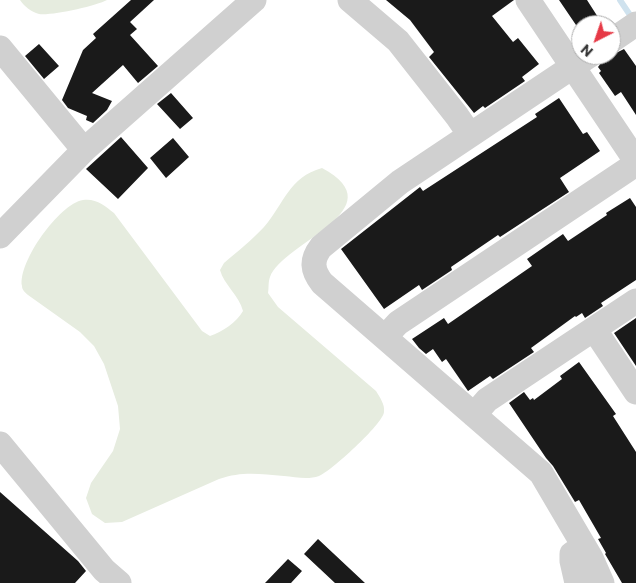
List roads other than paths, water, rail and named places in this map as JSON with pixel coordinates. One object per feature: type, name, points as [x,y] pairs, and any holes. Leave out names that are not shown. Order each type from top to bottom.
[{"type":"street","points":[[0,236],[84,150],[254,0]]},
{"type":"street","points":[[350,0],[398,41],[470,135]]},
{"type":"street","points":[[528,0],[571,49]]},
{"type":"street","points":[[621,34],[636,24]]},
{"type":"street","points":[[0,48],[84,150]]},
{"type":"street","points":[[575,65],[400,182],[321,246],[315,255],[313,265],[315,275],[322,283],[541,473],[584,546],[602,583]]},
{"type":"street","points":[[385,337],[398,323],[636,162],[583,65]]},
{"type":"street","points":[[474,415],[487,400],[636,301]]},
{"type":"street","points":[[594,329],[636,392]]},
{"type":"street","points":[[0,444],[104,570],[119,583]]},
{"type":"street","points":[[577,583],[572,554],[584,546]]},
{"type":"waterway","points":[[620,0],[632,18]]}]
